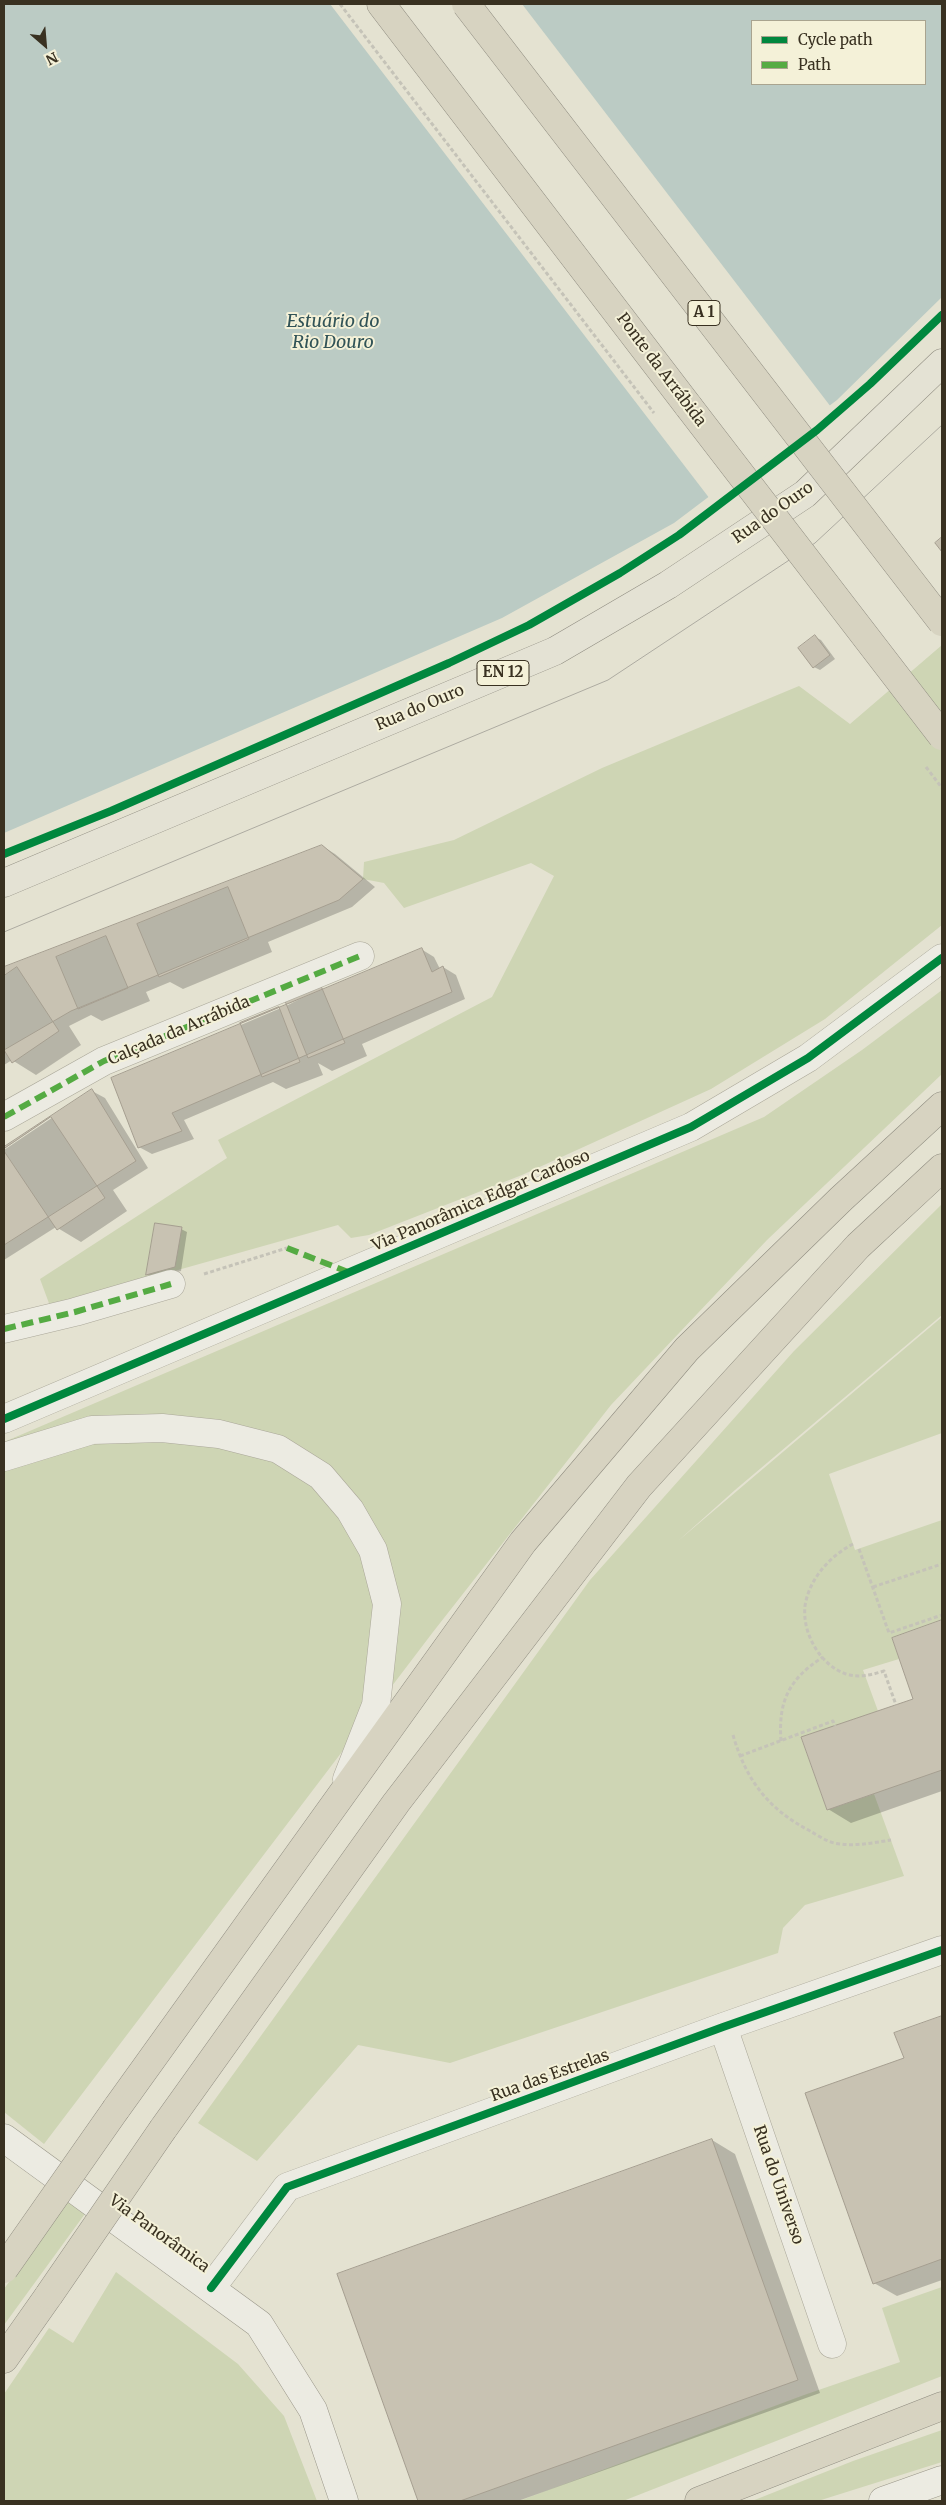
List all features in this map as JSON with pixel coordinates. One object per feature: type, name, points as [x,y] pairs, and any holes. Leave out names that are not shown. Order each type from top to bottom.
[{"type":"highway","name":"Ponte da Arrábida","points":[[381,4],[942,736]]},
{"type":"highway","name":"A 1","points":[[466,4],[942,622]]},
{"type":"highway","points":[[4,2269],[116,2109],[523,1542],[687,1349],[841,1199],[942,1106]]},
{"type":"highway","points":[[4,2359],[163,2129],[396,1803],[639,1486],[858,1246],[942,1168]]},
{"type":"highway","points":[[699,2501],[942,2406]]},
{"type":"main road","name":"Rua do Ouro","points":[[4,883],[555,651],[668,585],[805,494],[942,363]]},
{"type":"street","name":"Calçada da Arrábida","points":[[4,1117],[104,1061],[360,956]]},
{"type":"street","name":"Via Panorâmica Edgar Cardoso","points":[[4,1419],[691,1127],[808,1058],[942,958]]},
{"type":"street","points":[[4,1329],[75,1312],[171,1284]]},
{"type":"street","points":[[4,1457],[92,1430],[162,1428],[219,1434],[278,1449],[321,1476],[350,1510],[373,1550],[387,1604],[376,1704],[341,1795]]},
{"type":"street","name":"Rua das Estrelas","points":[[211,2288],[287,2187],[723,2027],[942,1950]]},
{"type":"street","name":"Rua do Universo","points":[[723,2027],[832,2344]]},
{"type":"street","name":"Via Panorâmica","points":[[4,2138],[259,2324],[308,2402],[337,2476],[344,2501]]},
{"type":"street","points":[[883,2501],[942,2480]]},
{"type":"path","points":[[340,4],[656,416]]},
{"type":"path","points":[[921,336],[942,315]]},
{"type":"path","points":[[694,524],[724,501],[717,495]]},
{"type":"path","points":[[924,765],[942,788]]},
{"type":"path","points":[[171,1284],[287,1248]]},
{"type":"path","points":[[853,1544],[827,1562],[814,1583],[806,1606],[806,1627],[814,1647],[829,1664],[846,1674],[866,1676],[884,1671],[896,1705]]},
{"type":"path","points":[[859,1549],[888,1633],[942,1615]]},
{"type":"path","points":[[873,1587],[942,1564]]},
{"type":"path","points":[[781,1741],[782,1703],[793,1683],[807,1667],[823,1657]]},
{"type":"path","points":[[740,1756],[833,1721],[835,1726]]},
{"type":"path","points":[[733,1735],[751,1779],[769,1804],[798,1825],[832,1843],[863,1845],[891,1840]]},
{"type":"green space","points":[[942,645],[942,925],[825,1019],[711,1089],[522,1175],[369,1235],[351,1238],[338,1225],[50,1306],[40,1279],[227,1158],[218,1140],[492,997],[554,876],[531,863],[404,908],[384,883],[363,879],[364,862],[454,840],[602,768],[799,686],[850,724]]},
{"type":"green space","points":[[942,990],[942,1074],[767,1240],[611,1405],[433,1632],[44,2144],[4,2112],[4,1442],[764,1117],[862,1050]]},
{"type":"green space","points":[[942,1204],[942,1315],[735,1490],[678,1541],[942,1317],[942,1433],[829,1474],[855,1550],[942,1520],[942,1620],[892,1638],[899,1659],[863,1670],[878,1711],[801,1738],[827,1810],[874,1794],[904,1876],[805,1905],[783,1928],[778,1953],[450,2063],[358,2045],[257,2161],[198,2123],[590,1580],[794,1351]]},
{"type":"green space","points":[[69,2197],[87,2211],[4,2325],[4,2289]]},
{"type":"green space","points":[[116,2272],[238,2364],[284,2416],[317,2501],[4,2501],[4,2394],[49,2328],[73,2343]]},
{"type":"green space","points":[[942,2287],[942,2376],[623,2501],[519,2501],[804,2395],[900,2362],[882,2308]]},
{"type":"green space","points":[[942,2430],[942,2462],[818,2501],[752,2501],[853,2461]]},
{"type":"water","name":"Estuário do Rio Douro","points":[[4,4],[942,4],[942,297],[837,400],[674,523],[502,618],[4,833]]},
{"type":"pier","points":[[330,4],[522,4],[831,407],[710,499]]},
{"type":"building","points":[[942,537],[942,552],[935,543]]},
{"type":"building","points":[[815,635],[830,655],[813,668],[798,648]]},
{"type":"building","points":[[322,845],[363,879],[339,900],[71,1011],[4,1050],[4,967]]},
{"type":"building","points":[[228,887],[249,939],[159,977],[137,924]]},
{"type":"building","points":[[106,936],[128,988],[78,1009],[56,957]]},
{"type":"building","points":[[422,948],[432,972],[443,966],[452,992],[172,1113],[182,1131],[138,1148],[111,1078]]},
{"type":"building","points":[[17,967],[59,1031],[12,1063],[4,1050],[4,976]]},
{"type":"building","points":[[321,986],[345,1043],[308,1058],[285,1001]]},
{"type":"building","points":[[279,1007],[300,1062],[262,1077],[240,1023]]},
{"type":"building","points":[[92,1089],[136,1161],[4,1245],[4,1147]]},
{"type":"building","points":[[51,1117],[105,1198],[57,1230],[4,1151],[4,1149]]},
{"type":"building","points":[[155,1223],[182,1227],[175,1267],[146,1275]]},
{"type":"building","points":[[942,1620],[942,1770],[827,1810],[801,1737],[913,1699],[892,1638]]},
{"type":"building","points":[[942,2016],[942,2259],[873,2284],[805,2093],[904,2058],[894,2033]]},
{"type":"building","points":[[712,2139],[798,2380],[460,2501],[418,2501],[337,2274]]},
{"type":"tram line","points":[[4,932],[608,680],[815,543],[942,425]]},
{"type":"marked path","points":[[4,1117],[104,1061],[360,956]]},
{"type":"marked path","points":[[287,1248],[348,1272]]},
{"type":"marked path","points":[[4,1329],[75,1312],[171,1284]]},
{"type":"cycle path","points":[[4,854],[111,811],[449,663],[529,625],[620,573],[679,535],[817,430],[870,384],[942,315]]},
{"type":"cycle path","points":[[4,1419],[691,1127],[808,1058],[942,958]]},
{"type":"cycle path","points":[[211,2288],[287,2187],[723,2027],[942,1950]]}]
